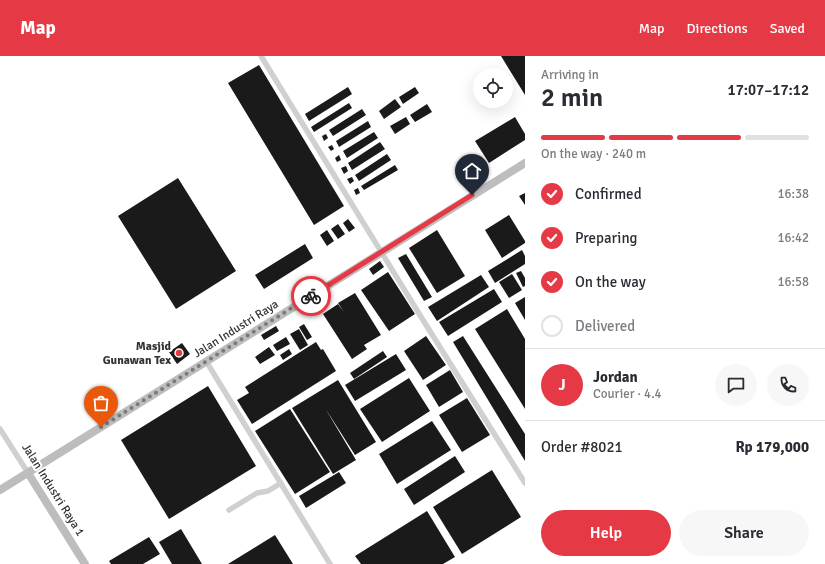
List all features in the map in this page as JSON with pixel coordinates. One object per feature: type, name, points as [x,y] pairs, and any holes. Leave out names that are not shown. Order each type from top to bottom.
[{"type":"street","points":[[260,56],[525,483]]},
{"type":"street","name":"Jalan Industri Raya","points":[[0,490],[525,163]]},
{"type":"street","points":[[206,361],[330,564]]},
{"type":"street","name":"Jalan Industri Raya 1","points":[[0,429],[85,564]]},
{"type":"street","points":[[230,510],[257,493],[268,491],[281,483]]},
{"type":"building","points":[[501,56],[525,56],[525,95],[513,76],[513,68],[508,68]]},
{"type":"building","points":[[259,65],[344,206],[314,225],[228,83]]},
{"type":"building","points":[[348,87],[352,94],[309,121],[305,114]]},
{"type":"building","points":[[415,87],[419,93],[403,104],[399,97]]},
{"type":"building","points":[[395,99],[401,107],[384,119],[379,111]]},
{"type":"building","points":[[349,103],[352,108],[314,132],[311,127]]},
{"type":"building","points":[[427,104],[432,112],[415,122],[410,115]]},
{"type":"building","points":[[362,109],[366,115],[333,136],[329,130]]},
{"type":"building","points":[[406,117],[410,124],[395,134],[390,126]]},
{"type":"building","points":[[515,117],[525,134],[525,140],[489,163],[475,141]]},
{"type":"building","points":[[368,121],[371,127],[339,147],[336,141]]},
{"type":"building","points":[[374,132],[378,138],[347,158],[343,151]]},
{"type":"building","points":[[326,134],[328,138],[324,141],[322,136]]},
{"type":"building","points":[[380,142],[385,149],[352,170],[348,163]]},
{"type":"building","points":[[332,145],[334,149],[331,151],[328,147]]},
{"type":"building","points":[[387,154],[391,160],[359,181],[355,175]]},
{"type":"building","points":[[339,155],[341,160],[337,162],[335,158]]},
{"type":"building","points":[[395,165],[398,170],[364,190],[361,186]]},
{"type":"building","points":[[346,166],[348,171],[344,174],[341,168]]},
{"type":"building","points":[[352,177],[354,181],[350,184],[347,179]]},
{"type":"building","points":[[178,178],[236,271],[176,309],[118,216]]},
{"type":"building","points":[[358,188],[360,193],[356,195],[354,190]]},
{"type":"building","points":[[525,193],[525,205],[519,196]]},
{"type":"building","points":[[509,215],[525,243],[502,258],[485,230]]},
{"type":"building","points":[[348,219],[355,228],[349,232],[343,223]]},
{"type":"building","points":[[338,224],[345,234],[338,239],[331,229]]},
{"type":"building","points":[[327,230],[334,241],[327,246],[320,235]]},
{"type":"building","points":[[437,230],[465,276],[437,293],[409,248]]},
{"type":"building","points":[[305,244],[313,258],[264,289],[255,275]]},
{"type":"building","points":[[522,250],[525,256],[525,264],[495,283],[488,271]]},
{"type":"building","points":[[406,254],[432,297],[424,301],[398,258]]},
{"type":"building","points":[[380,261],[384,267],[373,275],[369,269]]},
{"type":"building","points":[[521,271],[525,278],[525,286],[523,287],[516,273]]},
{"type":"building","points":[[388,272],[415,314],[389,331],[361,290]]},
{"type":"building","points":[[512,274],[522,290],[509,298],[499,282]]},
{"type":"building","points":[[481,275],[489,287],[437,321],[428,307]]},
{"type":"building","points":[[494,289],[502,302],[448,336],[439,322]]},
{"type":"building","points":[[355,293],[381,335],[364,345],[367,349],[352,359],[323,314],[338,304],[344,312],[338,303]]},
{"type":"building","points":[[525,297],[525,320],[515,303]]},
{"type":"building","points":[[507,309],[525,339],[525,409],[475,329]]},
{"type":"building","points":[[304,324],[312,337],[307,340],[299,327]]},
{"type":"building","points":[[276,326],[279,331],[264,340],[261,335]]},
{"type":"building","points":[[299,329],[308,345],[300,350],[290,334]]},
{"type":"building","points":[[426,336],[446,365],[423,380],[404,351]]},
{"type":"building","points":[[463,336],[525,434],[525,461],[453,342]]},
{"type":"building","points":[[286,337],[290,344],[277,351],[273,345]]},
{"type":"building","points":[[316,342],[321,350],[323,349],[336,371],[252,424],[237,400],[249,393],[245,387]]},
{"type":"building","name":"Masjid Gunawan Tex","points":[[182,343],[190,354],[177,364],[169,352]]},
{"type":"building","points":[[269,347],[275,355],[260,364],[255,357]]},
{"type":"building","points":[[289,349],[292,354],[283,360],[280,355]]},
{"type":"building","points":[[383,351],[387,357],[354,379],[350,373]]},
{"type":"building","points":[[396,354],[406,370],[355,401],[345,385]]},
{"type":"building","points":[[450,370],[463,392],[439,407],[426,385]]},
{"type":"building","points":[[409,378],[430,411],[382,442],[360,409]]},
{"type":"building","points":[[338,380],[376,442],[355,455],[325,408],[356,460],[333,474],[292,408]]},
{"type":"building","points":[[208,386],[256,466],[169,519],[121,440]]},
{"type":"building","points":[[467,398],[490,435],[462,452],[439,415]]},
{"type":"building","points":[[290,409],[330,472],[295,494],[255,431]]},
{"type":"building","points":[[432,421],[451,450],[397,484],[379,454]]},
{"type":"building","points":[[455,456],[465,472],[414,505],[404,489]]},
{"type":"building","points":[[492,470],[521,517],[462,554],[433,507]]},
{"type":"building","points":[[339,472],[346,483],[306,508],[299,496]]},
{"type":"building","points":[[427,511],[455,557],[443,564],[361,564],[355,556]]},
{"type":"building","points":[[181,529],[202,564],[172,564],[159,542]]},
{"type":"building","points":[[275,535],[293,564],[228,564]]},
{"type":"building","points":[[149,537],[160,554],[143,564],[111,564],[109,561]]},
{"type":"way so far","points":[[101,427],[311,296]]},
{"type":"place","name":"Masjid Gunawan Tex","points":[[179,353]]},
{"type":"route","points":[[311,296],[472,195]]}]
